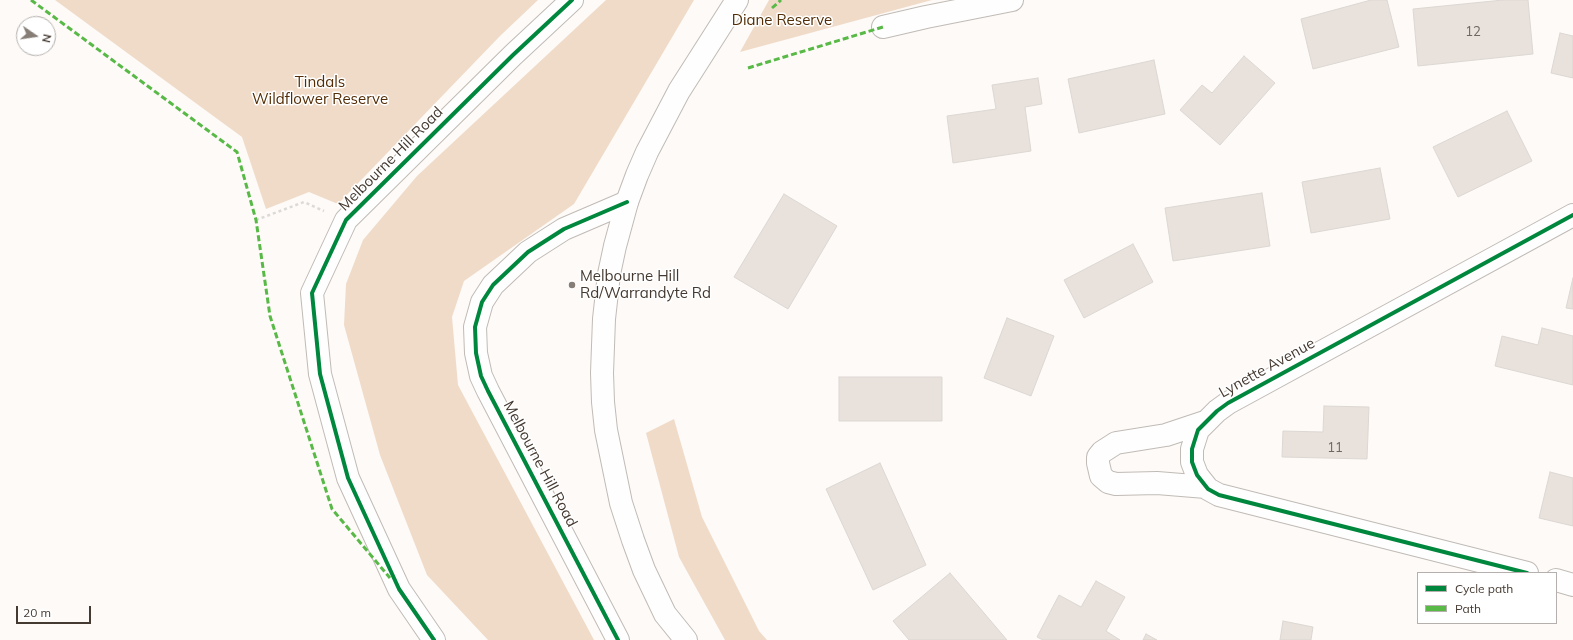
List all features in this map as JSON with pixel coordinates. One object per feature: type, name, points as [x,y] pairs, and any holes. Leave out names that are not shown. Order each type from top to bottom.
[{"type":"street","name":"Melbourne Hill Road","points":[[434,640],[399,589],[348,478],[320,374],[312,293],[346,220],[513,55],[572,0]]},
{"type":"street","points":[[686,640],[665,614],[644,570],[621,503],[606,430],[602,374],[604,319],[609,274],[615,246],[627,202],[647,152],[679,91],[737,0]]},
{"type":"street","points":[[883,27],[1012,0]]},
{"type":"street","name":"Melbourne Hill Road","points":[[618,640],[481,376],[476,353],[475,327],[482,302],[493,285],[528,252],[564,229],[627,202]]},
{"type":"street","name":"Lynette Avenue","points":[[1523,572],[1348,527],[1226,498],[1206,487],[1197,475],[1192,456],[1195,436],[1204,422],[1228,403],[1275,376],[1573,215]]},
{"type":"street","points":[[1204,422],[1166,435],[1113,444],[1098,457],[1098,463],[1101,476],[1108,482],[1116,484],[1157,483],[1206,487]]},
{"type":"street","points":[[1557,580],[1573,585]]},
{"type":"path","points":[[256,220],[304,202],[346,220]]},
{"type":"green space","name":"Tindals Wildflower Reserve","points":[[55,0],[538,0],[500,36],[338,204],[309,192],[266,209],[242,137]]},
{"type":"green space","points":[[606,0],[694,0],[574,204],[464,281],[452,317],[458,385],[594,640],[488,640],[427,575],[380,455],[344,325],[346,284],[363,240],[417,176]]},
{"type":"green space","name":"Diane Reserve","points":[[769,0],[932,0],[740,52]]},
{"type":"green space","points":[[674,419],[702,517],[759,631],[767,640],[725,640],[679,557],[646,433]]},
{"type":"building","points":[[1371,0],[1387,0],[1399,47],[1313,69],[1301,19]]},
{"type":"building","points":[[1503,0],[1528,0],[1533,54],[1418,66],[1413,9]]},
{"type":"building","points":[[1560,33],[1573,36],[1573,78],[1551,73]]},
{"type":"building","points":[[1244,56],[1275,83],[1220,145],[1180,110],[1202,85],[1212,93]]},
{"type":"building","points":[[1154,60],[1165,114],[1079,133],[1068,79]]},
{"type":"building","points":[[1038,78],[1042,104],[1025,107],[1031,151],[953,163],[947,116],[996,109],[992,85]]},
{"type":"building","points":[[1507,111],[1532,161],[1458,197],[1433,147]]},
{"type":"building","points":[[1380,168],[1390,219],[1311,233],[1302,182]]},
{"type":"building","points":[[1262,193],[1270,246],[1173,261],[1165,208]]},
{"type":"building","points":[[784,194],[837,226],[788,309],[734,277]]},
{"type":"building","points":[[1133,244],[1153,282],[1084,318],[1064,280]]},
{"type":"building","points":[[1573,278],[1573,309],[1566,308]]},
{"type":"building","points":[[1007,318],[1054,336],[1031,396],[984,378]]},
{"type":"building","points":[[1542,328],[1573,336],[1573,385],[1495,366],[1502,336],[1538,345]]},
{"type":"building","points":[[839,377],[942,377],[942,421],[839,421]]},
{"type":"building","points":[[1324,406],[1369,407],[1367,459],[1282,457],[1283,431],[1323,432]]},
{"type":"building","points":[[880,463],[926,565],[873,590],[826,489]]},
{"type":"building","points":[[1550,472],[1573,478],[1573,526],[1539,518]]},
{"type":"building","points":[[950,573],[1007,640],[909,640],[893,621]]},
{"type":"building","points":[[1096,581],[1125,597],[1106,631],[1120,640],[1043,640],[1037,637],[1059,595],[1081,607]]},
{"type":"building","points":[[1283,621],[1313,627],[1311,640],[1280,640]]},
{"type":"building","points":[[1146,634],[1157,640],[1143,640]]},
{"type":"marked path","points":[[31,0],[237,152],[256,220],[270,316],[332,509],[390,578]]},
{"type":"marked path","points":[[772,8],[781,0]]},
{"type":"marked path","points":[[748,68],[883,27]]},
{"type":"cycle path","points":[[434,640],[399,589],[348,478],[320,374],[312,293],[346,220],[513,55],[572,0]]},
{"type":"cycle path","points":[[618,640],[481,376],[476,353],[475,327],[482,302],[493,285],[528,252],[564,229],[627,202]]},
{"type":"cycle path","points":[[1523,572],[1219,495],[1208,489],[1197,475],[1192,462],[1192,449],[1198,430],[1217,411],[1228,403],[1573,215]]},
{"type":"place","name":"Melbourne Hill Rd/Warrandyte Rd","points":[[572,285]]}]
